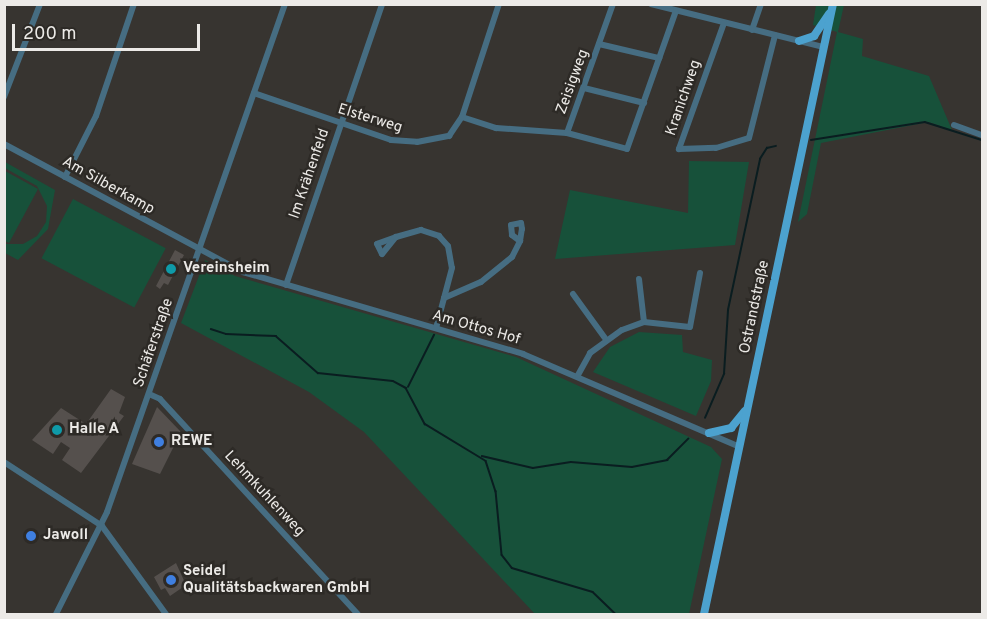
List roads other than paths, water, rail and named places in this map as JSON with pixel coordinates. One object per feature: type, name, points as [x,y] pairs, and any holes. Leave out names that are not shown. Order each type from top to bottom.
[{"type":"main road","points":[[799,41],[814,36],[832,7]]},
{"type":"main road","name":"Ostrandstraße","points":[[704,615],[832,7]]},
{"type":"main road","points":[[709,433],[731,428],[749,405]]},
{"type":"street","points":[[4,97],[40,4]]},
{"type":"street","points":[[65,177],[101,105],[134,4]]},
{"type":"street","name":"Schäferstraße","points":[[56,615],[102,526],[285,4]]},
{"type":"street","name":"Im Krähenfeld","points":[[286,285],[382,4]]},
{"type":"street","name":"Elsterweg","points":[[254,93],[392,140],[417,142],[449,136],[462,117],[499,4]]},
{"type":"street","name":"Zeisigweg","points":[[462,117],[504,130],[567,133],[613,4]]},
{"type":"street","points":[[651,4],[824,47]]},
{"type":"street","points":[[752,30],[760,4]]},
{"type":"street","points":[[567,133],[627,149],[676,11]]},
{"type":"street","name":"Kranichweg","points":[[723,23],[679,149],[716,148],[749,138],[775,35]]},
{"type":"street","points":[[600,44],[659,58]]},
{"type":"street","points":[[584,88],[644,103]]},
{"type":"street","points":[[954,124],[982,135]]},
{"type":"street","name":"Am Silberkamp","points":[[4,144],[199,250]]},
{"type":"street","points":[[396,237],[430,231],[448,246],[452,262],[436,328]]},
{"type":"street","points":[[444,298],[501,267],[520,241]]},
{"type":"street","name":"Am Ottos Hof","points":[[199,250],[286,285],[436,328],[578,375],[740,447]]},
{"type":"street","points":[[578,375],[605,338],[644,322],[690,327],[700,273]]},
{"type":"street","points":[[639,279],[644,322]]},
{"type":"street","points":[[573,294],[605,338]]},
{"type":"street","name":"Lehmkuhlenweg","points":[[149,394],[160,399],[358,615]]},
{"type":"street","points":[[4,462],[102,526],[166,615]]},
{"type":"waterway","points":[[811,140],[925,122],[982,140]]},
{"type":"waterway","points":[[705,418],[724,374],[728,310],[760,159],[767,148],[776,146]]},
{"type":"waterway","points":[[211,329],[226,334],[276,336],[318,373],[393,381],[406,388],[425,424],[486,461],[496,491],[502,555],[512,568],[593,592],[616,614]]},
{"type":"waterway","points":[[408,387],[434,335]]},
{"type":"waterway","points":[[482,456],[533,468],[571,462],[632,467],[667,460],[688,439]]},
{"type":"place","name":"Vereinsheim","points":[[171,269]]},
{"type":"place","name":"Halle A","points":[[57,430]]},
{"type":"place","name":"REWE","points":[[159,442]]},
{"type":"place","name":"Jawoll","points":[[31,536]]},
{"type":"place","name":"Seidel Qualitätsbackwaren GmbH","points":[[171,580]]}]
